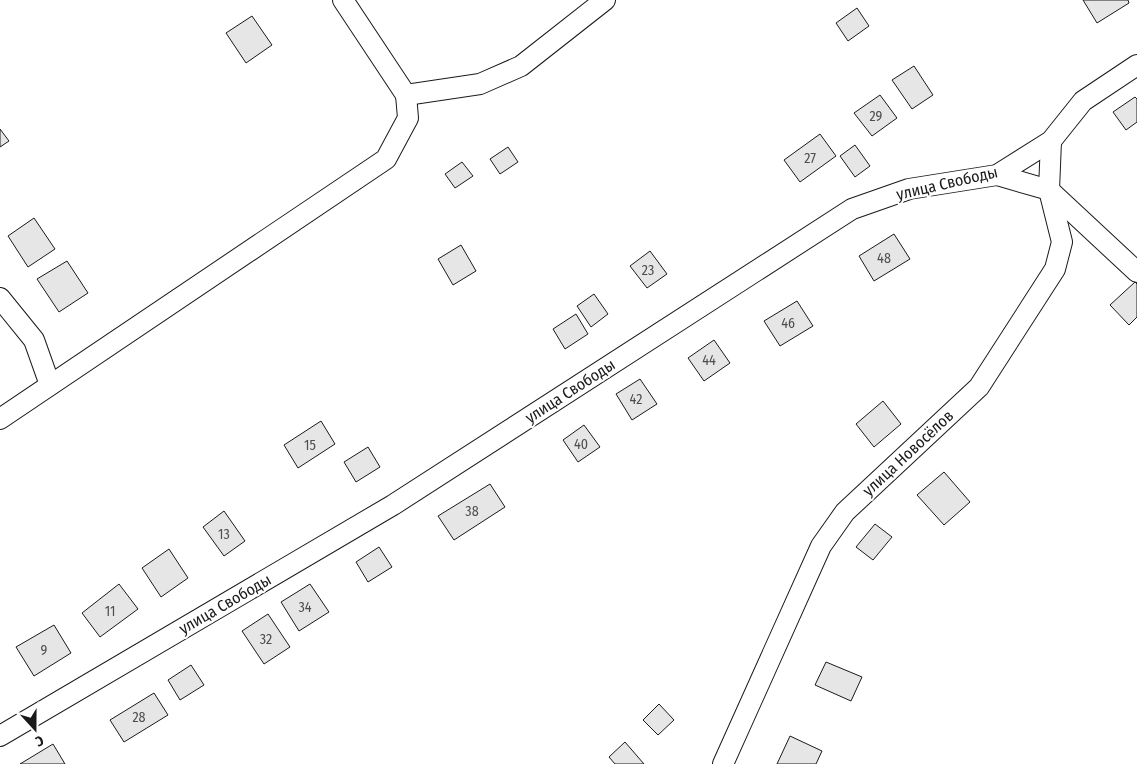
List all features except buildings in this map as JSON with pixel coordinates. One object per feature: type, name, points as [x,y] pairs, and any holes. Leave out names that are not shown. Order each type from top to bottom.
[{"type":"street","points":[[0,419],[386,159],[408,118],[406,95],[343,0]]},
{"type":"street","points":[[406,95],[480,84],[521,66],[605,0]]},
{"type":"street","name":"улица Свободы","points":[[0,736],[393,505],[852,209],[909,189],[997,175],[1051,141],[1082,101],[1137,65]]},
{"type":"street","name":"улица Новосёлов","points":[[723,764],[822,546],[846,512],[979,387],[1055,269],[1062,242],[1049,190],[1051,141]]},
{"type":"street","points":[[997,175],[1049,190],[1137,272]]},
{"type":"street","points":[[0,298],[34,340],[50,386]]}]
